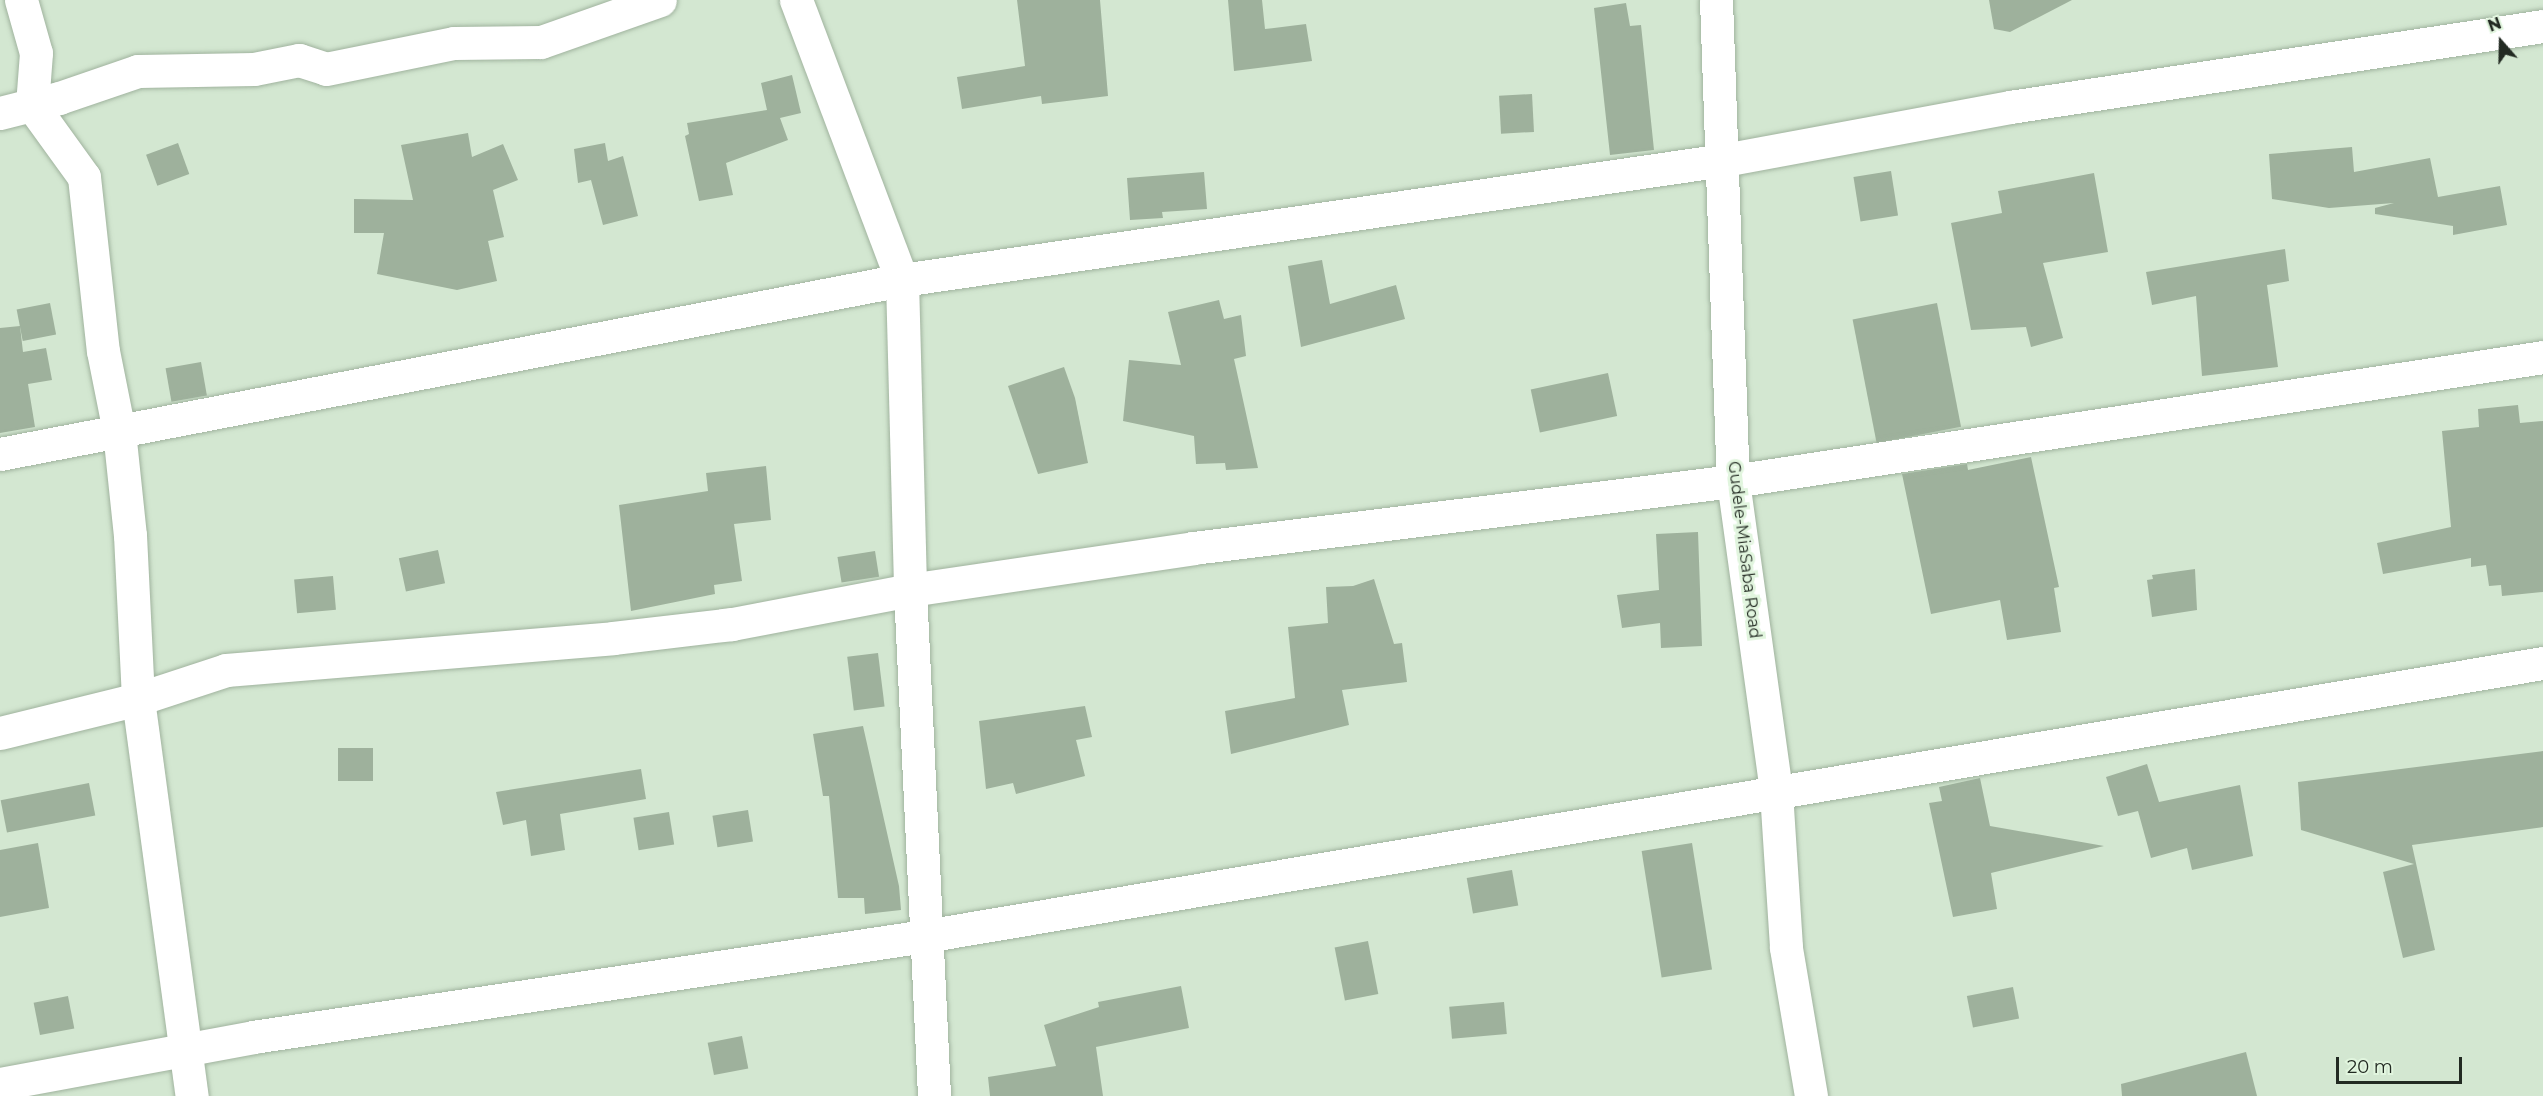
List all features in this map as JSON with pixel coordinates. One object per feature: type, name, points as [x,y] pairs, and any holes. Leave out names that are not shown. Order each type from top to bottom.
[{"type":"street","points":[[21,0],[36,53],[32,105],[84,177],[103,351],[119,430],[130,536],[138,699],[192,1096]]},
{"type":"street","points":[[0,113],[138,71],[254,69],[299,60],[326,69],[454,43],[541,42],[660,0]]},
{"type":"street","points":[[796,0],[902,280],[910,591],[934,1096]]},
{"type":"street","name":"Gudele-MiaSaba Road","points":[[1716,0],[1724,160],[1732,481],[1776,792],[1786,948],[1811,1096]]},
{"type":"street","points":[[0,454],[902,280],[1724,160],[2010,107],[2543,26]]},
{"type":"street","points":[[0,733],[138,699],[226,670],[613,638],[732,624],[910,591],[1193,548],[1732,481],[2543,357]]},
{"type":"street","points":[[0,1084],[185,1049],[925,936],[2543,663]]},
{"type":"building","points":[[1017,0],[1100,0],[1108,96],[1042,104],[1041,96],[962,109],[957,77],[1025,66]]},
{"type":"building","points":[[1228,0],[1262,0],[1265,29],[1306,24],[1312,61],[1234,71]]},
{"type":"building","points":[[1989,0],[2072,0],[2010,32],[1994,29]]},
{"type":"building","points":[[1626,3],[1630,26],[1641,25],[1654,150],[1610,155],[1594,8]]},
{"type":"building","points":[[792,75],[801,113],[780,118],[788,140],[726,163],[733,195],[699,201],[685,136],[689,134],[687,123],[767,110],[761,83]]},
{"type":"building","points":[[1532,94],[1534,132],[1501,134],[1499,96]]},
{"type":"building","points":[[468,133],[472,157],[503,144],[518,180],[493,190],[504,237],[488,241],[497,281],[457,290],[377,274],[384,233],[354,233],[354,199],[413,200],[401,145]]},
{"type":"building","points":[[178,143],[189,174],[157,186],[146,155]]},
{"type":"building","points":[[605,143],[608,161],[623,156],[638,216],[603,225],[591,180],[578,183],[574,149]]},
{"type":"building","points":[[2352,147],[2354,172],[2430,158],[2438,197],[2500,186],[2507,225],[2453,235],[2453,226],[2375,214],[2375,208],[2394,203],[2329,208],[2272,199],[2269,154]]},
{"type":"building","points":[[1891,171],[1898,215],[1861,221],[1853,177]]},
{"type":"building","points":[[1204,172],[1207,209],[1162,212],[1163,218],[1130,220],[1127,178]]},
{"type":"building","points":[[2094,173],[2108,252],[2043,263],[2063,338],[2031,347],[2026,327],[1971,330],[1951,223],[2002,213],[1998,191]]},
{"type":"building","points":[[2285,249],[2289,281],[2267,285],[2278,367],[2202,376],[2196,296],[2152,305],[2146,272]]},
{"type":"building","points":[[1322,260],[1330,304],[1396,285],[1405,319],[1301,347],[1288,266]]},
{"type":"building","points":[[1219,300],[1224,319],[1241,315],[1246,356],[1234,359],[1258,468],[1226,470],[1225,463],[1196,464],[1194,436],[1123,421],[1129,360],[1181,365],[1168,312]]},
{"type":"building","points":[[50,303],[56,334],[23,341],[17,309]]},
{"type":"building","points":[[1937,303],[1961,427],[1877,443],[1853,319]]},
{"type":"building","points":[[20,326],[23,352],[46,348],[52,380],[28,384],[35,427],[0,433],[0,328]]},
{"type":"building","points":[[201,362],[207,395],[171,402],[166,368]]},
{"type":"building","points":[[1064,367],[1075,398],[1088,463],[1038,474],[1008,386]]},
{"type":"building","points":[[1608,373],[1617,416],[1540,432],[1531,389]]},
{"type":"building","points":[[2518,405],[2520,423],[2543,421],[2543,592],[2502,596],[2501,585],[2489,586],[2486,565],[2471,567],[2471,558],[2383,574],[2377,543],[2451,527],[2442,431],[2479,427],[2478,409]]},
{"type":"building","points":[[2031,457],[2059,587],[2054,588],[2061,632],[2007,640],[2000,600],[1931,614],[1902,474],[1967,464],[1968,470]]},
{"type":"building","points":[[766,466],[771,520],[734,524],[742,581],[714,585],[715,594],[631,611],[619,505],[708,491],[706,473]]},
{"type":"building","points":[[1698,532],[1702,646],[1661,648],[1660,623],[1622,628],[1617,595],[1659,590],[1656,534]]},
{"type":"building","points":[[438,550],[445,583],[406,592],[399,558]]},
{"type":"building","points":[[875,551],[879,577],[842,583],[837,557]]},
{"type":"building","points":[[2195,569],[2197,610],[2152,617],[2147,580],[2153,579],[2152,575]]},
{"type":"building","points":[[333,576],[336,610],[297,613],[294,579]]},
{"type":"building","points":[[1374,579],[1394,644],[1402,643],[1407,682],[1342,690],[1349,725],[1231,754],[1225,711],[1295,698],[1288,627],[1328,623],[1326,587],[1353,586]]},
{"type":"building","points":[[878,653],[885,707],[854,710],[847,657]]},
{"type":"building","points":[[1085,706],[1092,737],[1076,740],[1085,776],[1016,794],[1013,783],[986,789],[979,721]]},
{"type":"building","points":[[863,726],[899,886],[901,910],[865,914],[864,898],[838,898],[829,796],[823,796],[813,734]]},
{"type":"building","points":[[338,748],[373,748],[373,781],[338,781]]},
{"type":"building","points":[[2543,751],[2543,827],[2412,845],[2435,950],[2403,958],[2383,872],[2414,864],[2301,830],[2298,782]]},
{"type":"building","points":[[2147,764],[2159,802],[2240,785],[2253,856],[2192,870],[2187,848],[2151,858],[2138,811],[2118,816],[2106,777]]},
{"type":"building","points":[[641,769],[646,799],[560,814],[565,850],[531,856],[526,820],[503,825],[496,792]]},
{"type":"building","points":[[1980,778],[1990,826],[2104,846],[1991,873],[1997,909],[1953,917],[1929,803],[1942,801],[1939,787]]},
{"type":"building","points":[[89,783],[95,815],[7,833],[1,800]]},
{"type":"building","points":[[748,810],[753,842],[717,847],[712,816]]},
{"type":"building","points":[[669,812],[674,845],[639,850],[633,818]]},
{"type":"building","points":[[38,843],[49,908],[0,917],[0,850]]},
{"type":"building","points":[[1692,843],[1712,969],[1662,977],[1642,851]]},
{"type":"building","points":[[1512,870],[1518,905],[1473,913],[1467,878]]},
{"type":"building","points":[[1368,941],[1378,994],[1345,1000],[1335,947]]},
{"type":"building","points":[[1181,986],[1189,1028],[1096,1047],[1103,1096],[990,1096],[988,1077],[1056,1066],[1044,1025],[1099,1007],[1098,1002]]},
{"type":"building","points":[[2013,987],[2019,1018],[1973,1027],[1967,996]]},
{"type":"building","points":[[68,996],[74,1028],[40,1035],[34,1003]]},
{"type":"building","points":[[1504,1002],[1507,1034],[1452,1039],[1449,1007]]},
{"type":"building","points":[[742,1036],[748,1068],[714,1075],[708,1043]]},
{"type":"building","points":[[2246,1052],[2257,1096],[2122,1096],[2121,1084]]}]
